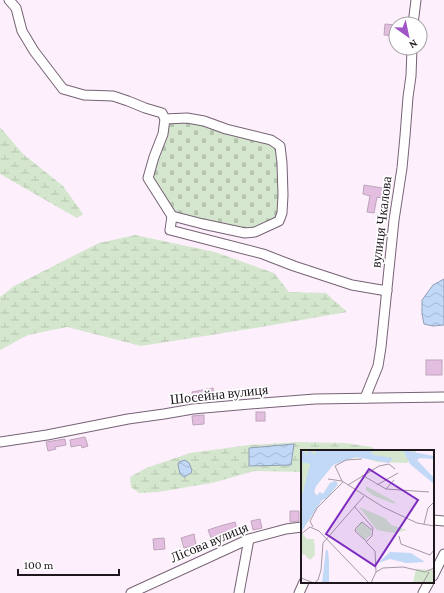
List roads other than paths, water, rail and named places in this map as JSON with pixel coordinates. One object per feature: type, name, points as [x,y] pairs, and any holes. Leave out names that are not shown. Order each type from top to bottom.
[{"type":"street","points":[[9,0],[16,8],[22,31],[63,90],[84,95],[113,96],[162,113],[165,119],[163,134],[148,178],[172,216],[170,230],[263,254],[352,285],[387,291]]},
{"type":"street","points":[[414,16],[416,0]]},
{"type":"street","name":"вулиця Чкалова","points":[[365,398],[378,366],[394,220],[405,144],[412,56]]},
{"type":"street","points":[[165,119],[187,118],[204,121],[247,135],[271,140],[280,146],[282,163],[282,213],[278,221],[255,232],[244,233],[172,216]]},
{"type":"street","name":"Шосейна вулиця","points":[[0,442],[47,435],[128,419],[193,410],[315,399],[444,397]]},
{"type":"street","points":[[434,520],[444,521]]},
{"type":"street","name":"Лісова вулиця","points":[[131,593],[249,539],[286,529],[301,527]]},
{"type":"street","points":[[240,593],[249,539]]},
{"type":"street","points":[[434,574],[444,554]]},
{"type":"street","points":[[299,593],[304,583]]},
{"type":"street","points":[[423,593],[428,583]]},
{"type":"water","points":[[444,279],[444,325],[433,326],[424,324],[422,300],[433,285]]},
{"type":"water","points":[[294,444],[291,465],[249,466],[249,448]]},
{"type":"water","points":[[185,460],[189,463],[192,470],[191,473],[184,477],[180,474],[178,464],[179,462]]}]
